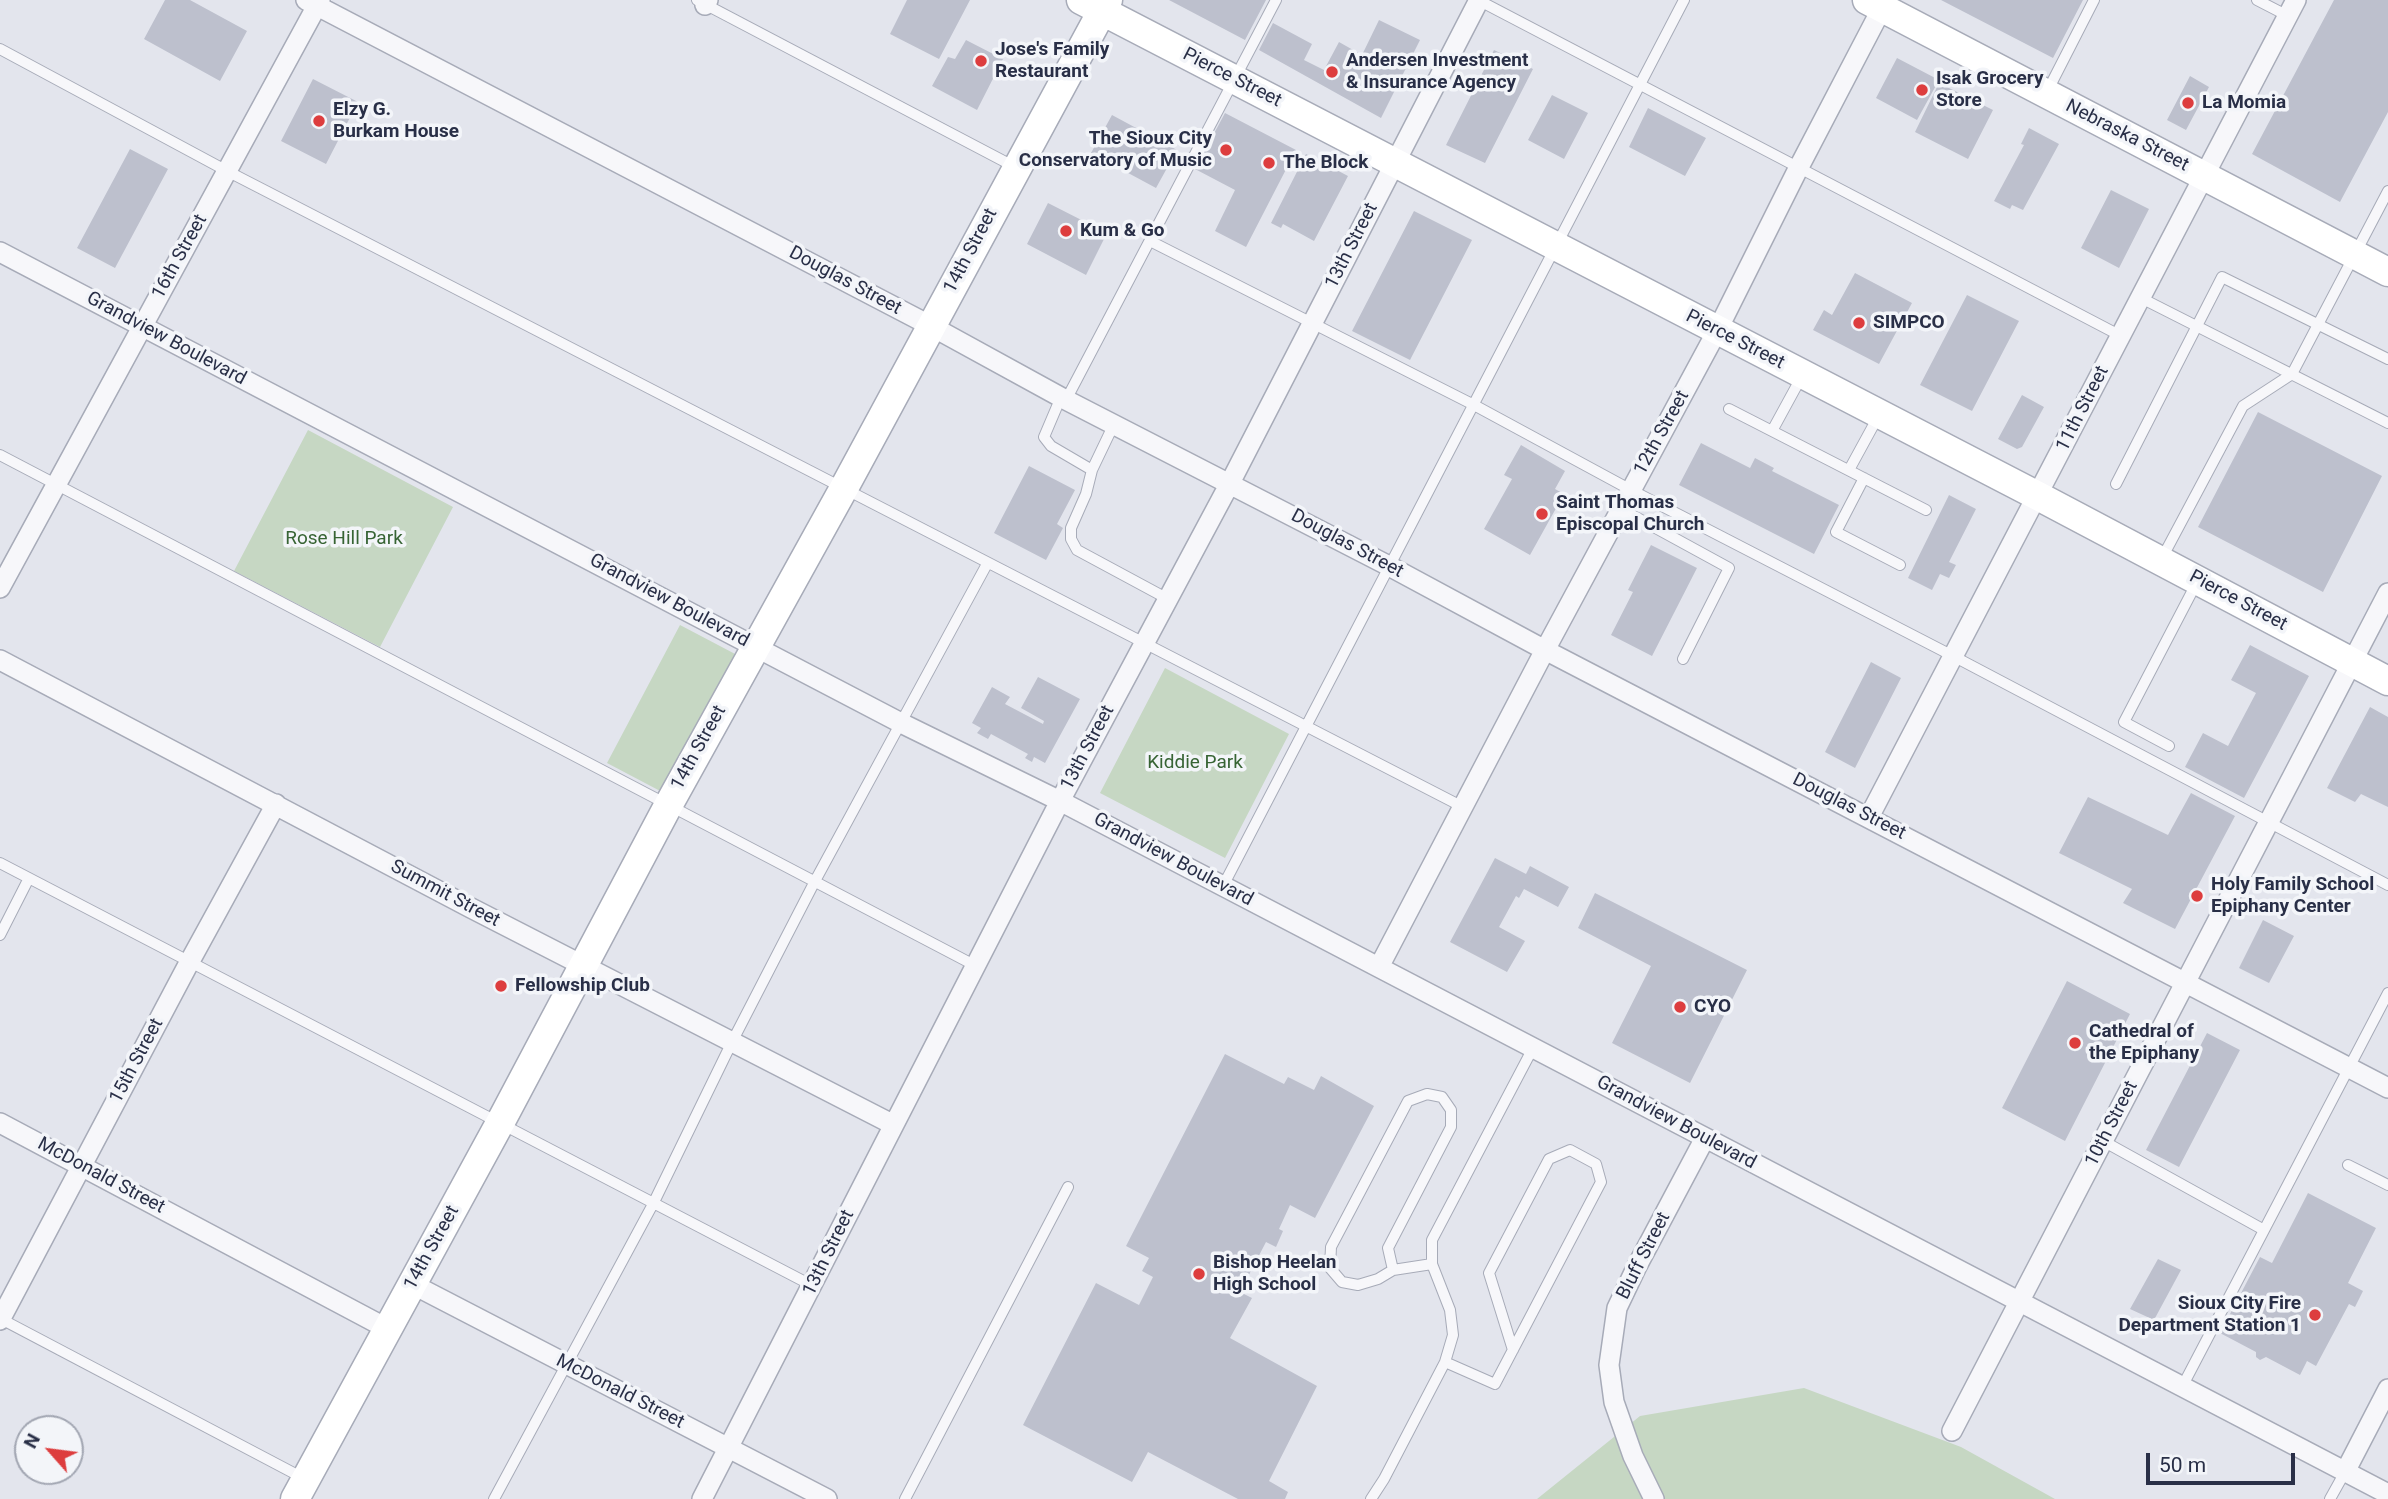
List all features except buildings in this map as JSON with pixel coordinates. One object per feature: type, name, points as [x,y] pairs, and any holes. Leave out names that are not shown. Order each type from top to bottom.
[{"type":"main road","name":"Pierce Street","points":[[1097,4],[1394,163],[2038,496],[2388,681]]},
{"type":"main road","name":"14th Street","points":[[300,1489],[500,1123],[669,804],[931,326],[1016,167],[1097,4]]},
{"type":"main road","name":"Nebraska Street","points":[[1874,4],[2388,272]]},
{"type":"street","name":"13th Street","points":[[702,1499],[813,1286],[892,1124],[1230,483],[1479,0]]},
{"type":"street","name":"16th Street","points":[[0,587],[227,171],[314,2]]},
{"type":"street","name":"Douglas Street","points":[[314,2],[1545,650],[2388,1088]]},
{"type":"street","name":"12th Street","points":[[1378,967],[1717,331],[1799,167],[1874,4]]},
{"type":"street","name":"11th Street","points":[[1869,817],[2292,8]]},
{"type":"street","name":"Grandview Boulevard","points":[[0,251],[901,723],[1060,801],[2388,1494]]},
{"type":"street","name":"10th Street","points":[[1952,1431],[2388,593]]},
{"type":"street","name":"Summit Street","points":[[0,660],[583,966],[892,1124]]},
{"type":"street","name":"15th Street","points":[[0,1319],[276,804]]},
{"type":"street","name":"McDonald Street","points":[[0,1123],[388,1329]]},
{"type":"street","name":"Bluff Street","points":[[1654,1499],[1633,1456],[1614,1402],[1609,1366],[1617,1308],[1705,1138]]},
{"type":"street","name":"McDonald Street","points":[[412,1284],[827,1499]]},
{"type":"street","points":[[2345,1472],[2388,1389]]},
{"type":"lane","points":[[1092,470],[1051,446],[1044,437],[1276,0]]},
{"type":"lane","points":[[1479,0],[1639,86],[2121,335]]},
{"type":"lane","points":[[1223,886],[1684,0]]},
{"type":"lane","points":[[2046,94],[2094,0]]},
{"type":"lane","points":[[2257,0],[2292,8]]},
{"type":"lane","points":[[703,2],[1016,167]]},
{"type":"lane","points":[[0,49],[227,171],[844,488],[986,564],[1463,807]]},
{"type":"lane","points":[[2161,561],[2243,406],[2292,374],[2388,191]]},
{"type":"lane","points":[[1150,241],[1474,405],[1631,490],[1954,656],[2388,885]]},
{"type":"lane","points":[[2116,484],[2222,277],[2388,359]]},
{"type":"lane","points":[[2141,298],[2388,423]]},
{"type":"lane","points":[[1772,432],[1802,375]]},
{"type":"lane","points":[[1729,409],[1926,510]]},
{"type":"lane","points":[[1849,470],[1879,414]]},
{"type":"lane","points":[[1114,424],[1092,470],[1086,494],[1071,528],[1070,539],[1077,550],[1168,599]]},
{"type":"lane","points":[[0,455],[976,966]]},
{"type":"lane","points":[[1864,478],[1836,532],[1900,565]]},
{"type":"lane","points":[[1621,509],[1729,568],[1683,659]]},
{"type":"lane","points":[[494,1499],[653,1204],[815,881],[986,564]]},
{"type":"lane","points":[[2169,746],[2124,722],[2198,580]]},
{"type":"lane","points":[[0,863],[813,1286]]},
{"type":"lane","points":[[0,935],[29,878]]},
{"type":"lane","points":[[2182,1387],[2388,993]]},
{"type":"lane","points":[[1371,1499],[1445,1362],[1453,1335],[1450,1310],[1432,1264],[1432,1240],[1533,1048]]},
{"type":"lane","points":[[1393,1270],[1388,1248],[1451,1127],[1451,1110],[1442,1097],[1427,1094],[1408,1101],[1331,1247],[1330,1268],[1342,1282],[1358,1285],[1393,1270],[1432,1264]]},
{"type":"lane","points":[[2103,1141],[2264,1230]]},
{"type":"lane","points":[[1445,1362],[1495,1384],[1601,1182],[1596,1164],[1570,1150],[1549,1158],[1489,1273],[1513,1349]]},
{"type":"lane","points":[[2347,1165],[2388,1185]]},
{"type":"lane","points":[[905,1499],[1068,1187]]},
{"type":"lane","points":[[0,1319],[300,1489]]},
{"type":"lane","points":[[2330,1499],[2345,1472]]},
{"type":"green space","name":"Rose Hill Park","points":[[308,430],[453,507],[380,647],[234,571]]},
{"type":"green space","points":[[680,625],[737,655],[664,793],[607,763]]},
{"type":"green space","name":"Kiddie Park","points":[[1165,668],[1289,734],[1225,858],[1100,793]]},
{"type":"green space","points":[[1804,1388],[1961,1447],[2055,1499],[1537,1499],[1640,1416]]},
{"type":"place","name":"Jose's Family Restaurant","points":[[981,61]]},
{"type":"place","name":"Andersen Investment & Insurance Agency","points":[[1332,72]]},
{"type":"place","name":"Isak Grocery Store","points":[[1922,90]]},
{"type":"place","name":"La Momia","points":[[2188,103]]},
{"type":"place","name":"Elzy G. Burkam House","points":[[319,121]]},
{"type":"place","name":"The Sioux City Conservatory of Music","points":[[1226,150]]},
{"type":"place","name":"The Block","points":[[1269,163]]},
{"type":"place","name":"Kum & Go","points":[[1066,231]]},
{"type":"place","name":"SIMPCO","points":[[1859,323]]},
{"type":"place","name":"Saint Thomas Episcopal Church","points":[[1542,514]]},
{"type":"place","name":"Holy Family School Epiphany Center","points":[[2197,896]]},
{"type":"place","name":"Fellowship Club","points":[[501,986]]},
{"type":"place","name":"CYO","points":[[1680,1007]]},
{"type":"place","name":"Cathedral of the Epiphany","points":[[2075,1043]]},
{"type":"place","name":"Bishop Heelan High School","points":[[1199,1274]]},
{"type":"place","name":"Sioux City Fire Department Station 1","points":[[2315,1315]]}]
